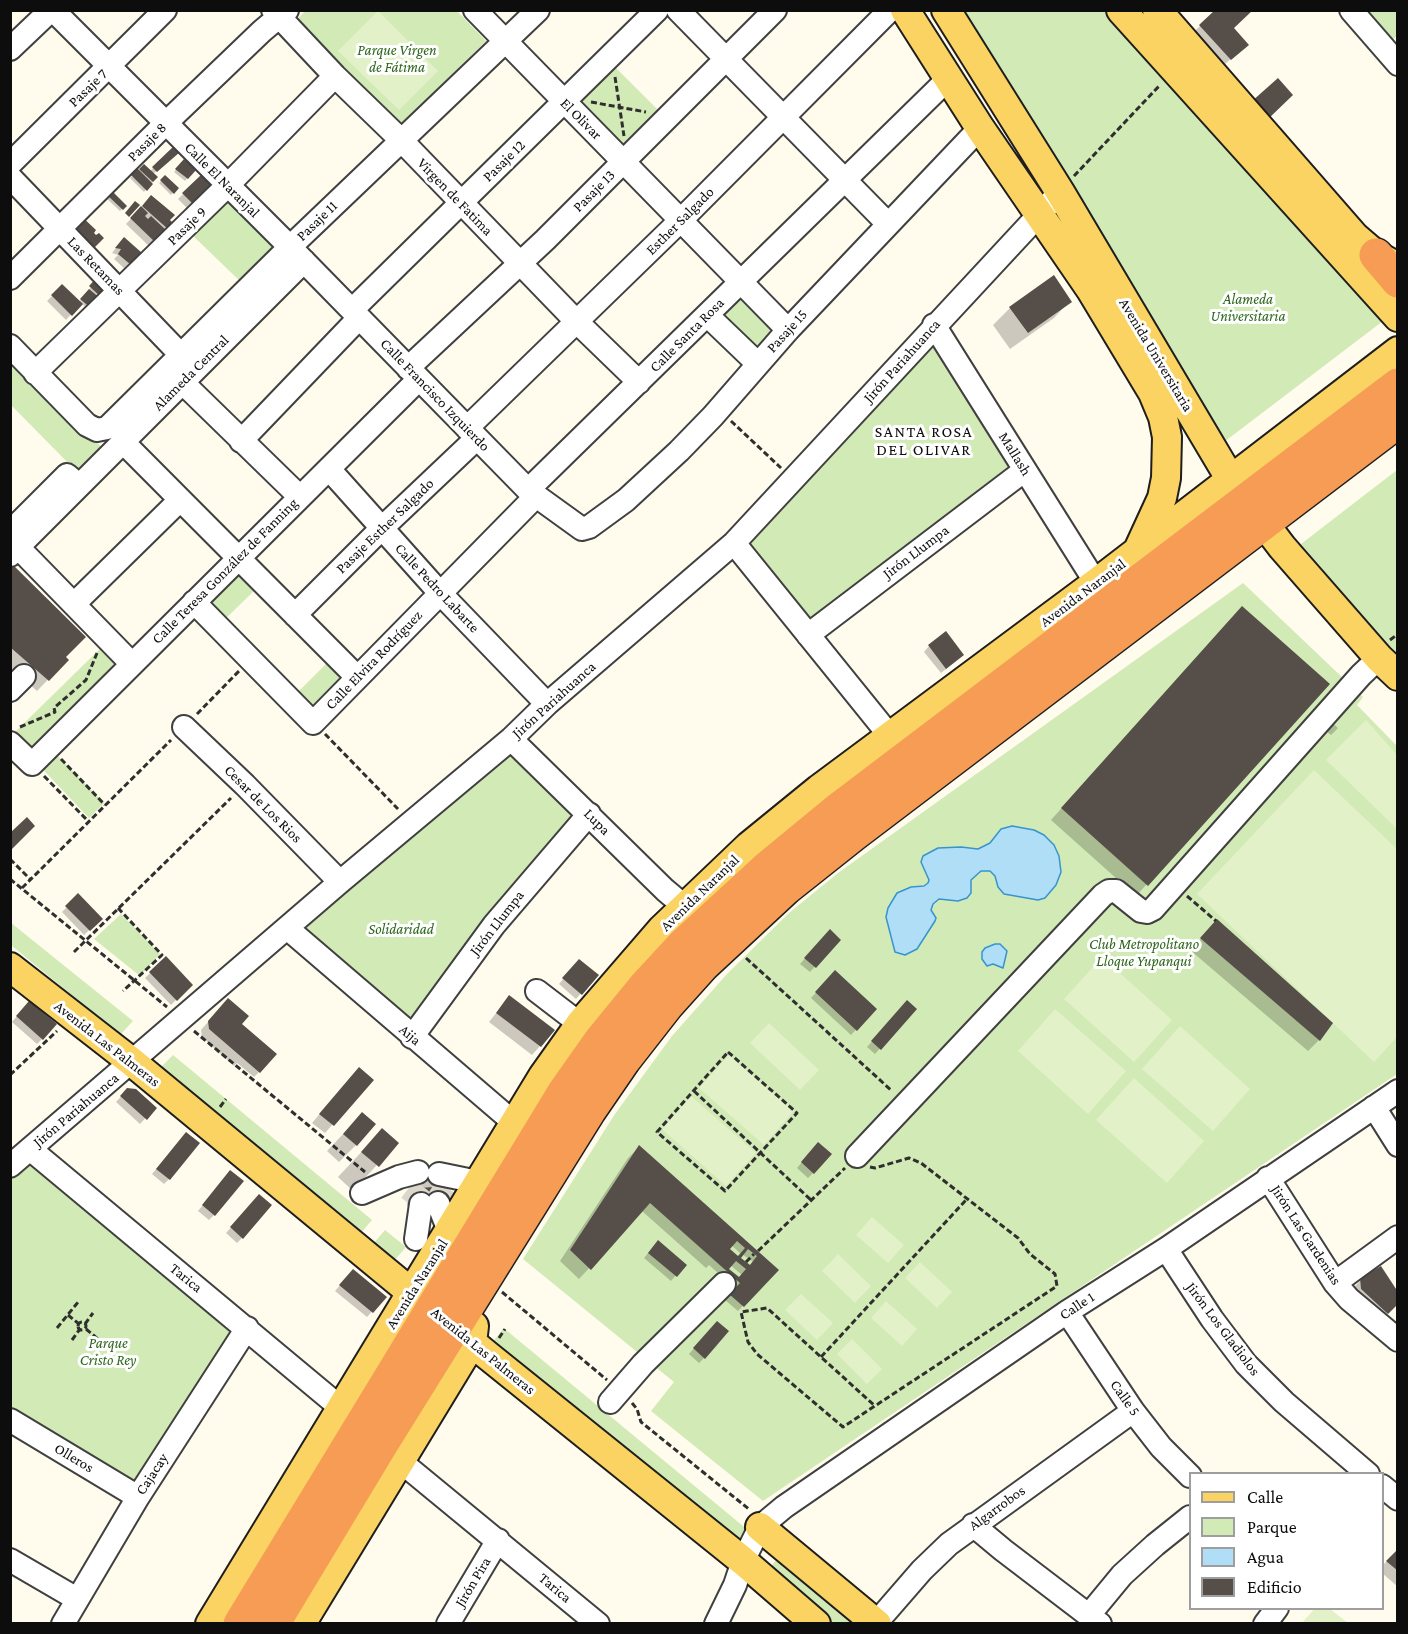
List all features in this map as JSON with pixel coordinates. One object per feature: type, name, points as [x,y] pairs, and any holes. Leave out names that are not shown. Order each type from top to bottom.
[{"type":"highway","points":[[1387,261],[1398,280]]},
{"type":"highway","name":"Avenida Naranjal","points":[[476,1283],[524,1132],[564,1092],[600,1041],[645,986],[682,946],[768,867],[846,804],[1398,385]]},
{"type":"highway","name":"Avenida Naranjal","points":[[240,1623],[442,1318],[476,1283],[624,1060],[667,1005],[703,965],[786,888],[1246,501],[1398,421]]},
{"type":"highway","name":"Avenida Naranjal","points":[[273,1623],[375,1455],[442,1318]]},
{"type":"main road","name":"Avenida Universitaria","points":[[904,10],[980,128],[1091,290],[1152,393],[1163,417],[1167,437],[1166,478],[1162,498],[1152,524],[1136,553]]},
{"type":"main road","name":"Avenida Universitaria","points":[[946,10],[1060,192],[1246,501],[1388,667]]},
{"type":"main road","points":[[1120,10],[1182,61],[1355,237],[1387,261]]},
{"type":"main road","points":[[1157,10],[1182,61],[1398,317]]},
{"type":"main road","name":"Avenida Naranjal","points":[[301,1623],[400,1461],[442,1318],[449,1231],[432,1185],[524,1132],[543,1076],[580,1024],[626,969],[684,906],[758,839],[819,789],[1136,553],[1246,501],[1398,351]]},
{"type":"main road","name":"Avenida Las Palmeras","points":[[10,966],[132,1062],[816,1623]]},
{"type":"main road","name":"Avenida Naranjal","points":[[210,1623],[341,1408],[442,1318]]},
{"type":"main road","points":[[757,1520],[876,1623]]},
{"type":"street","points":[[10,49],[52,10]]},
{"type":"street","name":"Calle El Naranjal","points":[[52,10],[297,254]]},
{"type":"street","name":"Pasaje 7","points":[[10,164],[165,10]]},
{"type":"street","name":"El Olivar","points":[[475,10],[625,159],[680,221],[742,281],[788,330]]},
{"type":"street","name":"Pasaje 11","points":[[35,373],[87,425],[97,430],[107,428],[181,355],[297,254],[402,141],[538,10]]},
{"type":"street","name":"Pasaje 12","points":[[241,441],[355,314],[461,203],[657,10]]},
{"type":"street","points":[[678,10],[888,224]]},
{"type":"street","name":"Pasaje 13","points":[[414,374],[520,264],[775,10]]},
{"type":"street","name":"Esther Salgado","points":[[472,433],[576,321],[680,221],[890,10]]},
{"type":"street","points":[[1351,10],[1394,55]]},
{"type":"street","name":"Virgen de Fatima","points":[[280,13],[335,76],[639,382]]},
{"type":"street","name":"Pasaje 8","points":[[10,278],[280,13]]},
{"type":"street","name":"Pasaje 9","points":[[35,373],[228,185],[335,76]]},
{"type":"street","name":"Calle Santa Rosa","points":[[532,493],[639,382],[948,79]]},
{"type":"street","name":"Pasaje 15","points":[[589,527],[626,500],[718,410],[788,330],[980,128]]},
{"type":"street","name":"Las Retamas","points":[[10,177],[181,355]]},
{"type":"street","name":"Jirón Pariahuanca","points":[[10,1166],[286,928],[511,739],[548,704],[734,543],[934,325],[1060,192]]},
{"type":"street","name":"Calle Francisco Izquierdo","points":[[297,254],[532,493],[582,529],[589,527]]},
{"type":"street","name":"Alameda Central","points":[[12,543],[79,485],[182,382],[297,254]]},
{"type":"street","points":[[707,315],[758,364]]},
{"type":"street","name":"Mallash","points":[[934,325],[1096,583]]},
{"type":"street","points":[[12,351],[35,373]]},
{"type":"street","name":"Calle Teresa González de Fanning","points":[[32,764],[329,469],[414,374]]},
{"type":"street","points":[[182,382],[300,497]]},
{"type":"street","name":"Pasaje Esther Salgado","points":[[295,615],[472,433]]},
{"type":"street","points":[[122,441],[357,677]]},
{"type":"street","name":"Calle Pedro Labarte","points":[[329,469],[440,593],[548,704]]},
{"type":"street","name":"Jirón Llumpa","points":[[808,635],[1025,470]]},
{"type":"street","name":"Calle Elvira Rodríguez","points":[[313,723],[440,593],[532,493]]},
{"type":"street","points":[[74,604],[180,500]]},
{"type":"street","points":[[12,543],[132,664]]},
{"type":"street","points":[[734,543],[891,736]]},
{"type":"street","points":[[194,602],[313,723]]},
{"type":"street","points":[[857,1156],[1103,895],[1109,891],[1116,891],[1141,911],[1148,912],[1153,909],[1361,675],[1388,667]]},
{"type":"street","name":"Cesar de Los Rios","points":[[184,727],[245,785],[340,882]]},
{"type":"street","points":[[15,735],[32,764]]},
{"type":"street","name":"Lupa","points":[[511,739],[684,906]]},
{"type":"street","name":"Jirón Llumpa","points":[[412,1036],[494,925],[589,814]]},
{"type":"street","name":"Aija","points":[[286,928],[524,1132]]},
{"type":"street","points":[[537,991],[580,1024]]},
{"type":"street","name":"Calle 1","points":[[757,1520],[784,1507],[1066,1312],[1166,1249],[1398,1091]]},
{"type":"street","points":[[1374,1107],[1398,1145]]},
{"type":"street","name":"Tarica","points":[[30,1149],[341,1408]]},
{"type":"street","name":"Jirón Las Gardenias","points":[[1268,1178],[1335,1283],[1349,1299],[1398,1340]]},
{"type":"street","points":[[366,1184],[432,1185]]},
{"type":"street","points":[[432,1185],[449,1231]]},
{"type":"street","points":[[416,1239],[432,1185]]},
{"type":"street","points":[[1335,1283],[1398,1237]]},
{"type":"street","name":"Jirón Los Gladiolos","points":[[1166,1249],[1212,1320],[1246,1364],[1284,1402],[1367,1472]]},
{"type":"street","points":[[615,1396],[643,1364],[724,1284]]},
{"type":"street","name":"Calle 5","points":[[1066,1312],[1133,1411],[1161,1447],[1189,1474]]},
{"type":"street","name":"Cajacay","points":[[63,1623],[138,1497],[247,1328]]},
{"type":"street","name":"Algarrobos","points":[[876,1623],[922,1570],[973,1524],[1133,1411]]},
{"type":"street","name":"Olleros","points":[[10,1420],[138,1497]]},
{"type":"street","name":"Tarica","points":[[400,1461],[498,1540],[595,1623]]},
{"type":"street","points":[[1384,1487],[1398,1499]]},
{"type":"street","points":[[973,1524],[1003,1550],[1094,1619],[1122,1575],[1189,1519]]},
{"type":"street","points":[[716,1623],[735,1585],[757,1520]]},
{"type":"street","name":"Jirón Pira","points":[[448,1623],[498,1540]]},
{"type":"street","points":[[10,1560],[77,1599]]},
{"type":"street","points":[[1265,1623],[1275,1610]]},
{"type":"path","points":[[612,55],[625,159]]},
{"type":"path","points":[[1060,192],[1182,61]]},
{"type":"path","points":[[566,100],[669,116]]},
{"type":"path","points":[[718,410],[793,479]]},
{"type":"path","points":[[15,735],[54,712],[54,708],[86,680],[104,635]]},
{"type":"path","points":[[22,888],[250,659]]},
{"type":"path","points":[[313,723],[411,822]]},
{"type":"path","points":[[49,747],[105,805]]},
{"type":"path","points":[[32,764],[88,821]]},
{"type":"path","points":[[74,952],[245,785]]},
{"type":"path","points":[[10,859],[30,879]]},
{"type":"path","points":[[10,879],[168,1009]]},
{"type":"path","points":[[1175,884],[1216,921]]},
{"type":"path","points":[[118,908],[162,955],[123,991]]},
{"type":"path","points":[[738,951],[906,1104]]},
{"type":"path","points":[[10,1075],[63,1025]]},
{"type":"path","points":[[188,1026],[366,1184]]},
{"type":"path","points":[[728,1052],[797,1113],[725,1191],[657,1132],[693,1091],[728,1052]]},
{"type":"path","points":[[693,1091],[811,1200]]},
{"type":"path","points":[[746,1262],[857,1156],[868,1166],[875,1168],[909,1158],[921,1163],[1018,1238],[1030,1254],[1055,1274],[1057,1286],[875,1406],[843,1427],[757,1354],[748,1342],[741,1312],[767,1308],[875,1406]]},
{"type":"path","points":[[821,1357],[966,1200]]},
{"type":"path","points":[[476,1283],[519,1305],[615,1396],[637,1409],[641,1422],[757,1520]]},
{"type":"path","points":[[57,1328],[79,1301]]},
{"type":"path","points":[[93,1313],[85,1324],[86,1329],[98,1339]]},
{"type":"path","points":[[68,1315],[79,1324]]},
{"type":"path","points":[[79,1324],[82,1321],[85,1324]]},
{"type":"path","points":[[79,1324],[77,1327],[83,1332],[86,1329]]},
{"type":"path","points":[[72,1340],[80,1329]]},
{"type":"green space","name":"Parque Virgen de Fátima","points":[[305,11],[457,11],[486,41],[398,127],[292,24]]},
{"type":"green space","points":[[378,11],[438,71],[399,110],[338,51]]},
{"type":"green space","name":"Alameda Universitaria","points":[[960,11],[1104,11],[1383,321],[1224,442]]},
{"type":"green space","points":[[1361,11],[1397,11],[1397,36],[1391,41]]},
{"type":"green space","points":[[610,62],[664,116],[629,151],[575,97]]},
{"type":"green space","points":[[224,194],[281,249],[245,286],[188,231]]},
{"type":"green space","points":[[740,289],[783,331],[753,366],[706,323]]},
{"type":"green space","points":[[932,345],[1009,466],[806,625],[743,545]]},
{"type":"green space","points":[[16,359],[106,452],[82,477],[11,405],[11,364]]},
{"type":"green space","points":[[1397,470],[1397,658],[1301,544]]},
{"type":"green space","points":[[241,563],[261,584],[220,624],[200,603]]},
{"type":"green space","name":"Club Metropolitano Lloque Yupanqui","points":[[1243,583],[1363,697],[1357,705],[1397,746],[1397,1074],[763,1501],[651,1411],[674,1382],[523,1259],[615,1114],[672,1036],[727,974],[789,913],[838,873]]},
{"type":"green space","points":[[112,637],[133,658],[45,743],[104,803],[89,818],[11,736]]},
{"type":"green space","points":[[331,659],[349,678],[313,714],[295,695]]},
{"type":"green space","points":[[1366,720],[1397,755],[1397,829],[1326,760]]},
{"type":"green space","name":"Solidaridad","points":[[511,748],[580,816],[411,1025],[298,930]]},
{"type":"green space","points":[[1314,770],[1397,849],[1397,1037],[1374,1062],[1197,894]]},
{"type":"green space","points":[[121,914],[160,954],[140,976],[94,939]]},
{"type":"green space","points":[[10,922],[133,1021],[120,1035],[11,945]]},
{"type":"green space","points":[[1102,957],[1172,1020],[1134,1062],[1064,999]]},
{"type":"green space","points":[[1055,1009],[1126,1071],[1088,1114],[1018,1051]]},
{"type":"green space","points":[[769,1023],[819,1070],[800,1090],[750,1043]]},
{"type":"green space","points":[[1180,1026],[1250,1089],[1213,1131],[1142,1069]]},
{"type":"green space","points":[[173,1055],[372,1220],[360,1234],[160,1068]]},
{"type":"green space","points":[[729,1055],[794,1111],[764,1145],[699,1088]]},
{"type":"green space","points":[[1134,1078],[1204,1141],[1167,1183],[1096,1120]]},
{"type":"green space","points":[[691,1096],[756,1153],[726,1186],[662,1129]]},
{"type":"green space","name":"Parque Cristo Rey","points":[[35,1163],[237,1333],[140,1486],[11,1407],[10,1179],[27,1164]]},
{"type":"green space","points":[[872,1217],[904,1245],[888,1263],[856,1235]]},
{"type":"green space","points":[[385,1230],[406,1247],[394,1261],[373,1244]]},
{"type":"green space","points":[[838,1254],[871,1286],[855,1303],[822,1271]]},
{"type":"green space","points":[[920,1262],[952,1292],[937,1308],[905,1278]]},
{"type":"green space","points":[[801,1294],[833,1323],[817,1340],[785,1310]]},
{"type":"green space","points":[[886,1301],[917,1329],[902,1346],[871,1318]]},
{"type":"green space","points":[[503,1329],[749,1531],[734,1546],[492,1343]]},
{"type":"green space","points":[[852,1339],[882,1369],[867,1384],[837,1354]]},
{"type":"green space","points":[[776,1560],[862,1623],[834,1623],[771,1575],[768,1570]]},
{"type":"green space","points":[[1313,1610],[1331,1610],[1348,1623],[1302,1623]]},
{"type":"water","points":[[1012,826],[1034,830],[1044,835],[1054,845],[1059,856],[1061,872],[1056,885],[1045,898],[1038,900],[1004,894],[990,871],[981,871],[971,880],[971,893],[967,898],[958,901],[939,899],[933,904],[931,910],[936,918],[935,921],[917,949],[905,955],[895,952],[886,917],[888,908],[897,893],[928,883],[929,880],[921,862],[923,856],[938,848],[978,849],[990,843],[1001,829]]},
{"type":"water","points":[[1000,944],[1007,951],[1003,968],[993,964],[987,966],[982,959],[982,952],[985,948]]},
{"type":"building","points":[[1215,10],[1253,10],[1234,28],[1249,45],[1231,60],[1199,25]]},
{"type":"building","points":[[1278,78],[1293,95],[1267,120],[1251,102]]},
{"type":"building","points":[[174,146],[180,152],[157,172],[152,167]]},
{"type":"building","points":[[184,159],[197,169],[188,179],[175,169]]},
{"type":"building","points":[[144,164],[158,177],[153,182],[139,169]]},
{"type":"building","points":[[137,168],[153,184],[147,191],[131,175]]},
{"type":"building","points":[[165,175],[179,188],[174,194],[160,180]]},
{"type":"building","points":[[201,175],[215,188],[196,207],[182,193]]},
{"type":"building","points":[[110,189],[127,206],[123,210],[106,194]]},
{"type":"building","points":[[151,195],[175,215],[170,220],[174,224],[169,230],[142,206]]},
{"type":"building","points":[[135,201],[140,205],[129,217],[125,213]]},
{"type":"building","points":[[141,206],[148,213],[145,216],[148,219],[151,216],[167,231],[156,243],[130,218]]},
{"type":"building","points":[[78,213],[96,230],[94,233],[96,235],[99,233],[104,238],[92,250],[66,225]]},
{"type":"building","points":[[124,237],[142,253],[131,265],[118,254],[121,249],[115,248]]},
{"type":"building","points":[[99,275],[112,287],[102,298],[89,286]]},
{"type":"building","points":[[1054,275],[1072,302],[1028,333],[1009,307]]},
{"type":"building","points":[[62,284],[83,304],[72,316],[51,295]]},
{"type":"building","points":[[89,289],[101,299],[92,309],[80,299]]},
{"type":"building","points":[[10,562],[86,637],[66,657],[69,660],[49,681],[10,647]]},
{"type":"building","points":[[1242,606],[1330,684],[1148,886],[1061,808]]},
{"type":"building","points":[[946,631],[964,655],[946,669],[928,645]]},
{"type":"building","points":[[27,817],[35,826],[10,851],[10,833]]},
{"type":"building","points":[[78,893],[103,919],[90,931],[65,906]]},
{"type":"building","points":[[1217,919],[1333,1023],[1320,1041],[1200,938]]},
{"type":"building","points":[[830,929],[841,940],[816,968],[804,958]]},
{"type":"building","points":[[166,956],[193,985],[177,1001],[149,972]]},
{"type":"building","points":[[579,959],[599,975],[582,995],[562,978]]},
{"type":"building","points":[[835,970],[877,1009],[857,1031],[815,992]]},
{"type":"building","points":[[509,995],[555,1030],[541,1047],[496,1013]]},
{"type":"building","points":[[228,998],[249,1016],[242,1024],[277,1054],[260,1073],[209,1029],[208,1021]]},
{"type":"building","points":[[907,1000],[917,1009],[881,1050],[871,1041]]},
{"type":"building","points":[[29,1001],[57,1024],[43,1040],[16,1016]]},
{"type":"building","points":[[359,1067],[374,1080],[334,1126],[319,1114]]},
{"type":"building","points":[[127,1088],[136,1089],[157,1108],[147,1120],[120,1096]]},
{"type":"building","points":[[362,1112],[376,1124],[357,1146],[343,1134]]},
{"type":"building","points":[[382,1128],[399,1143],[379,1167],[361,1152]]},
{"type":"building","points":[[186,1132],[200,1143],[170,1180],[156,1169]]},
{"type":"building","points":[[818,1142],[832,1154],[814,1174],[801,1162]]},
{"type":"building","points":[[639,1145],[779,1270],[744,1307],[729,1294],[740,1283],[650,1203],[591,1270],[570,1250]],"holes":[[[737,1241],[745,1248],[738,1256],[730,1249]],[[748,1249],[757,1256],[750,1265],[741,1258]],[[736,1261],[746,1269],[739,1277],[729,1269]]]},
{"type":"building","points":[[230,1170],[244,1181],[215,1216],[202,1205]]},
{"type":"building","points":[[445,1187],[445,1201],[409,1204],[408,1189]]},
{"type":"building","points":[[259,1194],[272,1205],[243,1239],[230,1227]]},
{"type":"building","points":[[658,1240],[687,1265],[677,1277],[648,1253]]},
{"type":"building","points":[[1381,1266],[1398,1292],[1398,1304],[1388,1314],[1361,1289],[1360,1278]]},
{"type":"building","points":[[353,1269],[387,1297],[373,1313],[339,1285]]},
{"type":"building","points":[[717,1321],[729,1331],[705,1359],[693,1348]]},
{"type":"building","points":[[1398,1549],[1398,1571],[1386,1561]]},
{"type":"tunnel","points":[[437,1200],[445,1187]]},
{"type":"tunnel","points":[[408,1189],[421,1199],[421,1204]]},
{"type":"district","name":"SANTA ROSA DEL OLIVAR","points":[[924,441]]}]
